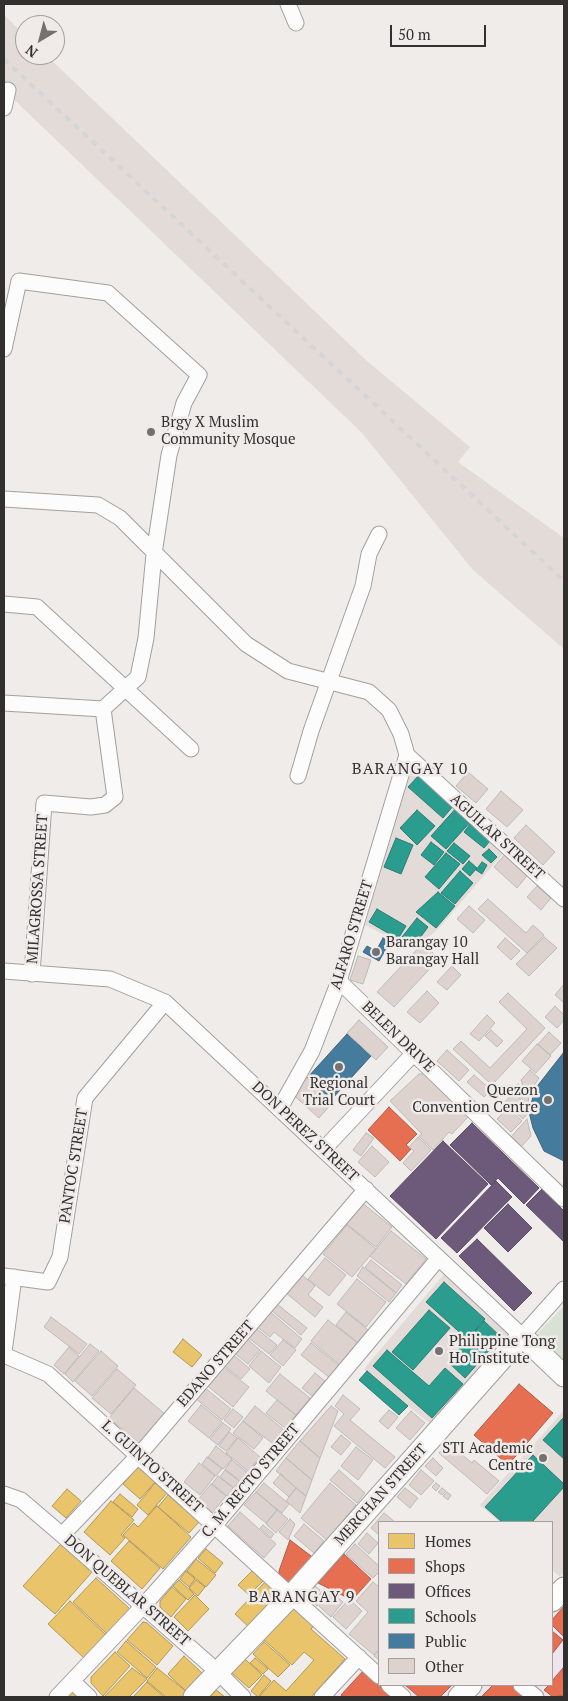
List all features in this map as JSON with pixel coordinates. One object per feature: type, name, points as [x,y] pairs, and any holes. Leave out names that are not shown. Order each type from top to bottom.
[{"type":"main road","name":"DON PEREZ STREET","points":[[522,1336],[564,1376]]},
{"type":"main road","name":"MERCHAN STREET","points":[[194,1697],[292,1595],[522,1336]]},
{"type":"main road","points":[[553,1600],[564,1588]]},
{"type":"main road","points":[[459,1697],[470,1686]]},
{"type":"street","points":[[288,4],[296,23]]},
{"type":"street","points":[[4,108],[8,90]]},
{"type":"street","points":[[4,703],[103,709],[138,677],[146,638],[154,554],[169,455],[184,402],[199,375],[108,293],[20,281],[5,344]]},
{"type":"street","points":[[4,499],[98,505],[120,518],[246,644],[288,672],[369,692],[389,710],[401,734],[407,755]]},
{"type":"street","points":[[298,776],[311,731],[363,586],[369,554],[379,534]]},
{"type":"street","points":[[4,604],[37,607],[127,687],[191,749]]},
{"type":"street","name":"MILAGROSSA STREET","points":[[32,974],[44,804],[91,807],[105,805],[115,797],[103,709]]},
{"type":"street","name":"AGUILAR STREET","points":[[407,755],[564,899]]},
{"type":"street","name":"ALFARO STREET","points":[[280,1108],[312,1051],[339,981],[407,755]]},
{"type":"street","name":"DON PEREZ STREET","points":[[4,971],[110,979],[165,1002],[522,1336]]},
{"type":"street","name":"BELEN DRIVE","points":[[339,981],[564,1199]]},
{"type":"street","name":"PANTOC STREET","points":[[9,1277],[48,1282],[60,1257],[85,1098],[165,1002]]},
{"type":"street","points":[[323,1150],[414,1053]]},
{"type":"street","name":"EDANO STREET","points":[[62,1535],[139,1455],[366,1190]]},
{"type":"street","name":"C. M. RECTO STREET","points":[[57,1697],[144,1605],[215,1524],[438,1259]]},
{"type":"street","points":[[4,1353],[9,1277]]},
{"type":"street","name":"MERCHAN STREET","points":[[522,1336],[564,1289]]},
{"type":"street","name":"L. GUINTO STREET","points":[[4,1353],[48,1374],[215,1524],[378,1675]]},
{"type":"street","name":"DON QUEBLAR STREET","points":[[4,1494],[21,1500],[144,1605],[243,1697]]},
{"type":"street","points":[[322,1697],[359,1657]]},
{"type":"street","points":[[72,1682],[89,1697]]},
{"type":"street","points":[[390,1686],[403,1697]]},
{"type":"street","points":[[522,1686],[536,1697]]},
{"type":"shaded area","points":[[4,15],[15,25],[15,65],[56,65],[367,361],[470,447],[458,462],[564,538],[564,649],[473,570],[362,433],[4,90]]},
{"type":"shaded area","points":[[412,767],[507,849],[439,928],[414,950],[365,925]]},
{"type":"shaded area","name":"Philippine Tong Ho Institute","points":[[444,1274],[515,1334],[435,1428],[364,1369]]},
{"type":"shaded area","points":[[564,1306],[564,1368],[533,1338]]},
{"type":"shaded area","name":"STI Academic Centre","points":[[564,1410],[564,1572],[560,1577],[553,1571],[553,1521],[498,1521],[480,1505]]},
{"type":"shaded area","points":[[553,1591],[564,1593],[564,1697],[337,1697],[360,1672],[386,1696],[397,1686],[553,1686]]},
{"type":"building: Homes","points":[[183,1339],[202,1355],[192,1367],[173,1352]]},
{"type":"building: Homes","points":[[138,1467],[155,1482],[140,1499],[123,1484]]},
{"type":"building: Homes","points":[[155,1483],[167,1493],[148,1515],[137,1505]]},
{"type":"building: Homes","points":[[67,1489],[81,1501],[66,1518],[52,1506]]},
{"type":"building: Homes","points":[[120,1494],[138,1509],[132,1517],[113,1502]]},
{"type":"building: Homes","points":[[168,1495],[199,1522],[189,1533],[158,1507]]},
{"type":"building: Homes","points":[[111,1501],[134,1520],[121,1535],[125,1538],[110,1555],[84,1532]]},
{"type":"building: Homes","points":[[157,1506],[191,1537],[163,1569],[123,1535],[134,1523],[138,1527]]},
{"type":"building: Homes","points":[[129,1541],[160,1568],[142,1589],[111,1561]]},
{"type":"building: Homes","points":[[61,1544],[92,1572],[55,1614],[23,1586]]},
{"type":"building: Homes","points":[[206,1549],[223,1563],[215,1573],[198,1558]]},
{"type":"building: Homes","points":[[196,1559],[216,1575],[206,1587],[187,1571]]},
{"type":"building: Homes","points":[[186,1571],[195,1579],[189,1587],[180,1579]]},
{"type":"building: Homes","points":[[252,1571],[263,1581],[249,1595],[238,1585]]},
{"type":"building: Homes","points":[[96,1578],[130,1609],[107,1634],[73,1602]]},
{"type":"building: Homes","points":[[179,1580],[194,1594],[188,1600],[173,1586]]},
{"type":"building: Homes","points":[[196,1580],[205,1587],[198,1596],[189,1588]]},
{"type":"building: Homes","points":[[265,1582],[280,1596],[250,1628],[235,1614]]},
{"type":"building: Homes","points":[[172,1587],[186,1599],[171,1617],[160,1607],[160,1601]]},
{"type":"building: Homes","points":[[195,1595],[209,1609],[188,1631],[174,1617]]},
{"type":"building: Homes","points":[[70,1601],[106,1635],[85,1659],[48,1624]]},
{"type":"building: Homes","points":[[293,1605],[315,1624],[311,1629],[345,1659],[311,1697],[259,1697],[274,1680],[286,1691],[314,1660],[304,1652],[292,1665],[263,1639]]},
{"type":"building: Homes","points":[[143,1622],[147,1623],[173,1646],[157,1665],[127,1640]]},
{"type":"building: Homes","points":[[126,1641],[156,1667],[147,1678],[117,1652]]},
{"type":"building: Homes","points":[[264,1642],[290,1665],[278,1677],[253,1654]]},
{"type":"building: Homes","points":[[115,1652],[130,1666],[103,1696],[91,1683],[91,1677]]},
{"type":"building: Homes","points":[[184,1656],[203,1676],[188,1693],[168,1674]]},
{"type":"building: Homes","points":[[255,1658],[268,1669],[263,1674],[250,1663]]},
{"type":"building: Homes","points":[[245,1659],[262,1675],[249,1688],[232,1673]]},
{"type":"building: Homes","points":[[132,1668],[147,1679],[129,1697],[104,1697]]},
{"type":"building: Homes","points":[[157,1668],[187,1692],[183,1697],[166,1697],[147,1681]]},
{"type":"building: Homes","points":[[264,1675],[271,1681],[258,1697],[251,1691]]},
{"type":"building: Homes","points":[[147,1682],[164,1697],[135,1697]]},
{"type":"building: Homes","points":[[71,1689],[81,1697],[63,1697]]},
{"type":"building: Homes","points":[[216,1690],[225,1697],[210,1697]]},
{"type":"building: Shops","points":[[389,1107],[417,1134],[406,1145],[411,1149],[400,1161],[368,1130]]},
{"type":"building: Shops","points":[[519,1384],[553,1413],[508,1465],[474,1435]]},
{"type":"building: Shops","points":[[290,1540],[315,1559],[289,1584],[279,1575],[279,1571]]},
{"type":"building: Shops","points":[[344,1554],[371,1579],[352,1600],[318,1583]]},
{"type":"building: Shops","points":[[564,1606],[564,1637],[553,1626],[553,1619]]},
{"type":"building: Shops","points":[[553,1632],[563,1640],[553,1653]]},
{"type":"building: Shops","points":[[563,1668],[564,1695],[553,1697],[544,1690],[548,1686],[553,1686],[553,1680]]},
{"type":"building: Shops","points":[[365,1669],[378,1686],[391,1693],[387,1697],[344,1697],[341,1695]]},
{"type":"building: Shops","points":[[406,1686],[451,1686],[440,1697],[419,1697]]},
{"type":"building: Shops","points":[[492,1686],[513,1686],[526,1697],[481,1697]]},
{"type":"building: Offices","points":[[472,1123],[539,1188],[524,1204],[498,1178],[491,1185],[450,1145]]},
{"type":"building: Offices","points":[[443,1141],[488,1184],[436,1239],[390,1196]]},
{"type":"building: Offices","points":[[496,1181],[512,1197],[457,1253],[441,1238]]},
{"type":"building: Offices","points":[[542,1189],[564,1211],[564,1242],[526,1205]]},
{"type":"building: Offices","points":[[508,1204],[532,1228],[508,1252],[484,1228]]},
{"type":"building: Offices","points":[[477,1239],[532,1293],[514,1311],[459,1256]]},
{"type":"building: Schools","points":[[420,774],[454,805],[443,818],[408,787]]},
{"type":"building: Schools","points":[[458,806],[473,819],[446,849],[431,836]]},
{"type":"building: Schools","points":[[417,810],[435,826],[417,845],[400,828]]},
{"type":"building: Schools","points":[[470,824],[490,841],[484,848],[464,832]]},
{"type":"building: Schools","points":[[396,838],[413,845],[401,874],[384,867]]},
{"type":"building: Schools","points":[[431,842],[444,852],[434,865],[421,855]]},
{"type":"building: Schools","points":[[454,843],[470,856],[463,864],[447,851]]},
{"type":"building: Schools","points":[[489,849],[497,857],[491,863],[482,855]]},
{"type":"building: Schools","points":[[446,853],[460,864],[439,889],[425,877]]},
{"type":"building: Schools","points":[[469,861],[477,868],[470,876],[462,869]]},
{"type":"building: Schools","points":[[482,862],[487,865],[482,874],[476,870]]},
{"type":"building: Schools","points":[[460,871],[473,883],[455,904],[441,893]]},
{"type":"building: Schools","points":[[438,892],[455,906],[436,928],[416,912]]},
{"type":"building: Schools","points":[[377,909],[406,926],[398,939],[369,922]]},
{"type":"building: Schools","points":[[417,918],[428,927],[414,946],[402,937]]},
{"type":"building: Schools","points":[[444,1282],[485,1319],[467,1339],[426,1302]]},
{"type":"building: Schools","points":[[429,1310],[450,1328],[413,1370],[392,1352]]},
{"type":"building: Schools","points":[[484,1321],[501,1337],[465,1378],[448,1362]]},
{"type":"building: Schools","points":[[387,1350],[429,1386],[445,1368],[463,1384],[432,1418],[373,1366]]},
{"type":"building: Schools","points":[[367,1371],[408,1406],[399,1415],[359,1380]]},
{"type":"building: Schools","points":[[564,1417],[564,1459],[543,1440]]},
{"type":"building: Schools","points":[[533,1455],[564,1484],[564,1487],[533,1521],[501,1521],[485,1507]]},
{"type":"building: Public","points":[[383,938],[390,942],[379,961],[363,952],[367,946],[376,951]]},
{"type":"building: Public","name":"Regional Trial Court","points":[[347,1034],[371,1056],[331,1100],[307,1078]]},
{"type":"building: Public","name":"Quezon Convention Centre","points":[[564,1052],[564,1161],[544,1151],[533,1128],[529,1112],[535,1089]]},
{"type":"building: Other","points":[[468,772],[488,789],[476,803],[456,786]]},
{"type":"building: Other","points":[[501,791],[523,810],[507,827],[486,809]]},
{"type":"building: Other","points":[[526,825],[555,852],[543,865],[514,838]]},
{"type":"building: Other","points":[[507,852],[530,872],[517,888],[494,867]]},
{"type":"building: Other","points":[[537,886],[551,898],[541,910],[527,897]]},
{"type":"building: Other","points":[[488,899],[526,933],[533,925],[544,935],[527,953],[478,909]]},
{"type":"building: Other","points":[[469,906],[485,920],[473,933],[457,919]]},
{"type":"building: Other","points":[[544,937],[557,948],[529,976],[516,964]]},
{"type":"building: Other","points":[[505,938],[520,951],[511,960],[497,947]]},
{"type":"building: Other","points":[[423,943],[439,959],[394,1007],[377,992]]},
{"type":"building: Other","points":[[358,956],[371,960],[363,984],[350,980]]},
{"type":"building: Other","points":[[452,966],[461,975],[447,990],[437,982]]},
{"type":"building: Other","points":[[564,984],[564,1003],[555,995]]},
{"type":"building: Other","points":[[427,991],[439,1003],[420,1023],[407,1012]]},
{"type":"building: Other","points":[[508,993],[545,1028],[492,1085],[453,1049],[461,1041],[490,1068],[527,1029],[499,1002]]},
{"type":"building: Other","points":[[555,1006],[564,1015],[564,1020],[557,1028],[545,1017]]},
{"type":"building: Other","points":[[487,1015],[495,1023],[479,1041],[470,1034]]},
{"type":"building: Other","points":[[359,1020],[388,1047],[376,1060],[347,1033]]},
{"type":"building: Other","points":[[491,1030],[503,1041],[497,1047],[485,1036]]},
{"type":"building: Other","points":[[549,1032],[561,1043],[550,1055],[538,1044]]},
{"type":"building: Other","points":[[537,1044],[551,1056],[536,1073],[522,1061]]},
{"type":"building: Other","points":[[447,1050],[469,1070],[459,1081],[437,1061]]},
{"type":"building: Other","points":[[530,1070],[539,1078],[529,1093],[524,1089],[521,1080]]},
{"type":"building: Other","points":[[419,1074],[424,1074],[468,1117],[452,1134],[449,1132],[433,1150],[419,1136],[422,1134],[390,1101]]},
{"type":"building: Other","points":[[474,1075],[491,1090],[484,1097],[467,1082]]},
{"type":"building: Other","points":[[305,1076],[333,1102],[319,1118],[290,1092]]},
{"type":"building: Other","points":[[518,1084],[524,1088],[517,1096],[512,1091]]},
{"type":"building: Other","points":[[523,1089],[529,1094],[528,1104],[518,1096]]},
{"type":"building: Other","points":[[513,1093],[527,1105],[527,1114],[523,1119],[504,1103]]},
{"type":"building: Other","points":[[508,1108],[522,1121],[511,1132],[497,1119]]},
{"type":"building: Other","points":[[527,1119],[531,1136],[520,1148],[510,1138]]},
{"type":"building: Other","points":[[366,1133],[374,1138],[361,1156],[353,1150]]},
{"type":"building: Other","points":[[418,1137],[431,1150],[411,1171],[403,1163],[414,1151],[409,1147]]},
{"type":"building: Other","points":[[372,1146],[389,1162],[375,1177],[358,1162]]},
{"type":"building: Other","points":[[361,1202],[392,1227],[376,1247],[344,1222]]},
{"type":"building: Other","points":[[347,1225],[376,1249],[352,1277],[323,1254]]},
{"type":"building: Other","points":[[391,1231],[426,1259],[406,1284],[370,1256]]},
{"type":"building: Other","points":[[325,1258],[346,1275],[329,1296],[308,1279]]},
{"type":"building: Other","points":[[371,1260],[402,1285],[396,1293],[365,1267]]},
{"type":"building: Other","points":[[363,1267],[396,1293],[389,1302],[357,1276]]},
{"type":"building: Other","points":[[301,1274],[315,1286],[308,1295],[323,1307],[315,1317],[286,1293]]},
{"type":"building: Other","points":[[357,1279],[386,1302],[366,1327],[337,1304]]},
{"type":"building: Other","points":[[277,1304],[307,1328],[301,1335],[272,1311]]},
{"type":"building: Other","points":[[268,1310],[302,1339],[295,1348],[274,1332],[270,1337],[255,1325]]},
{"type":"building: Other","points":[[346,1312],[368,1330],[358,1343],[336,1325]]},
{"type":"building: Other","points":[[51,1317],[87,1344],[79,1354],[44,1327]]},
{"type":"building: Other","points":[[328,1320],[359,1344],[341,1366],[311,1341]]},
{"type":"building: Other","points":[[257,1329],[277,1345],[269,1354],[249,1338]]},
{"type":"building: Other","points":[[245,1337],[260,1350],[248,1364],[233,1352]]},
{"type":"building: Other","points":[[283,1340],[296,1350],[283,1366],[270,1355]]},
{"type":"building: Other","points":[[311,1343],[339,1366],[330,1378],[301,1355]]},
{"type":"building: Other","points":[[90,1344],[99,1351],[73,1382],[65,1374]]},
{"type":"building: Other","points":[[69,1347],[79,1356],[64,1374],[54,1365]]},
{"type":"building: Other","points":[[101,1351],[118,1366],[92,1396],[75,1381]]},
{"type":"building: Other","points":[[261,1351],[281,1367],[269,1383],[249,1366]]},
{"type":"building: Other","points":[[230,1352],[250,1369],[241,1379],[221,1363]]},
{"type":"building: Other","points":[[220,1364],[249,1387],[233,1407],[204,1383]]},
{"type":"building: Other","points":[[117,1369],[136,1385],[111,1414],[92,1398]]},
{"type":"building: Other","points":[[315,1373],[325,1381],[312,1396],[302,1388]]},
{"type":"building: Other","points":[[280,1374],[310,1398],[296,1415],[266,1391]]},
{"type":"building: Other","points":[[204,1387],[231,1409],[222,1420],[195,1398]]},
{"type":"building: Other","points":[[134,1388],[165,1414],[140,1444],[109,1418]]},
{"type":"building: Other","points":[[343,1395],[360,1409],[350,1420],[395,1457],[385,1468],[334,1426],[344,1414],[335,1406]]},
{"type":"building: Other","points":[[277,1400],[296,1415],[285,1428],[266,1413]]},
{"type":"building: Other","points":[[201,1405],[222,1422],[209,1438],[188,1421]]},
{"type":"building: Other","points":[[255,1406],[283,1429],[272,1443],[243,1421]]},
{"type":"building: Other","points":[[331,1406],[338,1411],[320,1458],[300,1441]]},
{"type":"building: Other","points":[[233,1409],[243,1417],[234,1428],[224,1420]]},
{"type":"building: Other","points":[[389,1410],[398,1417],[388,1429],[379,1421]]},
{"type":"building: Other","points":[[411,1411],[425,1423],[410,1440],[396,1428]]},
{"type":"building: Other","points":[[243,1421],[263,1438],[254,1449],[233,1433]]},
{"type":"building: Other","points":[[223,1423],[231,1429],[218,1445],[210,1439]]},
{"type":"building: Other","points":[[229,1432],[237,1438],[226,1451],[219,1446]]},
{"type":"building: Other","points":[[341,1435],[351,1443],[341,1455],[331,1447]]},
{"type":"building: Other","points":[[238,1438],[260,1457],[248,1471],[226,1453]]},
{"type":"building: Other","points":[[300,1441],[320,1458],[312,1480],[286,1458]]},
{"type":"building: Other","points":[[448,1443],[472,1463],[474,1460],[499,1481],[487,1494],[439,1453]]},
{"type":"building: Other","points":[[216,1446],[232,1459],[223,1469],[208,1457]]},
{"type":"building: Other","points":[[356,1447],[373,1460],[358,1480],[341,1466]]},
{"type":"building: Other","points":[[207,1457],[222,1469],[216,1476],[202,1464]]},
{"type":"building: Other","points":[[286,1458],[312,1480],[306,1496],[276,1471]]},
{"type":"building: Other","points":[[433,1458],[443,1468],[436,1476],[425,1466]]},
{"type":"building: Other","points":[[232,1460],[247,1472],[240,1481],[225,1469]]},
{"type":"building: Other","points":[[199,1463],[215,1476],[200,1495],[184,1482]]},
{"type":"building: Other","points":[[225,1470],[239,1481],[234,1488],[220,1477]]},
{"type":"building: Other","points":[[339,1470],[365,1493],[357,1503],[330,1480]]},
{"type":"building: Other","points":[[421,1470],[434,1481],[421,1495],[409,1485]]},
{"type":"building: Other","points":[[281,1474],[296,1488],[289,1497],[273,1483]]},
{"type":"building: Other","points":[[218,1476],[233,1488],[227,1496],[212,1484]]},
{"type":"building: Other","points":[[264,1483],[289,1504],[282,1513],[256,1492]]},
{"type":"building: Other","points":[[330,1483],[356,1505],[327,1540],[301,1518]]},
{"type":"building: Other","points":[[436,1483],[440,1486],[436,1491],[432,1487]]},
{"type":"building: Other","points":[[211,1484],[226,1496],[212,1513],[197,1501]]},
{"type":"building: Other","points":[[296,1488],[306,1496],[300,1513],[286,1501]]},
{"type":"building: Other","points":[[405,1488],[418,1498],[410,1508],[397,1497]]},
{"type":"building: Other","points":[[442,1488],[446,1491],[442,1495],[438,1492]]},
{"type":"building: Other","points":[[256,1492],[277,1510],[266,1523],[244,1505]]},
{"type":"building: Other","points":[[447,1492],[451,1495],[448,1500],[443,1496]]},
{"type":"building: Other","points":[[277,1510],[288,1519],[276,1533],[266,1524]]},
{"type":"building: Other","points":[[240,1512],[276,1544],[264,1558],[228,1526]]},
{"type":"building: Other","points":[[384,1513],[394,1521],[378,1521],[378,1534],[371,1528]]},
{"type":"building: Other","points":[[290,1519],[295,1524],[288,1540],[279,1532]]},
{"type":"building: Other","points":[[304,1524],[324,1541],[314,1553],[294,1536]]},
{"type":"building: Other","points":[[263,1525],[274,1534],[271,1538],[260,1528]]},
{"type":"building: Other","points":[[367,1533],[378,1543],[369,1554],[358,1544]]},
{"type":"building: Other","points":[[355,1544],[378,1565],[378,1573],[373,1578],[346,1554]]},
{"type":"building: Other","points":[[373,1582],[378,1586],[378,1650],[374,1655],[349,1634],[368,1612],[356,1601]]},
{"type":"building: Other","points":[[315,1586],[320,1590],[312,1600],[307,1595]]},
{"type":"building: Other","points":[[324,1589],[328,1593],[317,1606],[313,1602]]},
{"type":"building: Other","points":[[331,1592],[343,1602],[331,1617],[319,1606]]},
{"type":"building: Other","points":[[349,1599],[362,1611],[346,1629],[333,1617]]},
{"type":"building: Other","points":[[378,1651],[378,1659],[374,1656]]},
{"type":"railway","points":[[4,59],[564,581]]},
{"type":"place","name":"Brgy X Muslim Community Mosque","points":[[151,432]]},
{"type":"place","name":"Barangay 10 Barangay Hall","points":[[376,952]]},
{"type":"place","name":"Regional Trial Court","points":[[339,1067]]},
{"type":"place","name":"Quezon Convention Centre","points":[[548,1100]]},
{"type":"place","name":"Philippine Tong Ho Institute","points":[[439,1351]]},
{"type":"place","name":"STI Academic Centre","points":[[543,1458]]},
{"type":"district","name":"BARANGAY 10","points":[[410,769]]},
{"type":"district","name":"BARANGAY 9","points":[[302,1597]]}]
